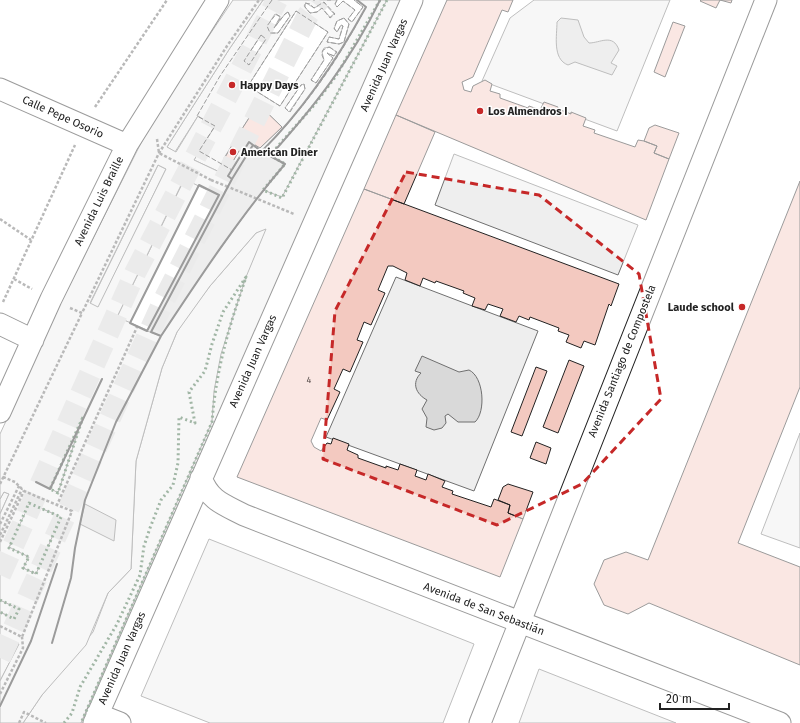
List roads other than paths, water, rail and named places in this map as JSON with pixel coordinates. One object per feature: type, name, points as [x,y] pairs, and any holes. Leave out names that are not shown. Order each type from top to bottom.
[{"type":"street","name":"Avenida Luis Braille","points":[[0,412],[127,144],[218,0]]},
{"type":"street","name":"Avenida Juan Vargas","points":[[96,718],[412,0]]},
{"type":"street","name":"Avenida Santiago de Compostela","points":[[480,723],[518,623],[766,0]]},
{"type":"street","name":"Calle Pepe Osorio","points":[[0,89],[127,144]]},
{"type":"street","points":[[0,324],[33,340]]},
{"type":"street","name":"Avenida de San Sebastián","points":[[201,478],[206,491],[216,501],[244,515],[518,623],[780,723]]},
{"type":"street","points":[[96,718],[120,723]]},
{"type":"tunnel","points":[[0,575],[135,273],[277,0]]},
{"type":"tunnel","points":[[0,658],[164,300],[308,15],[319,0]]},
{"type":"place","name":"Happy Days","points":[[232,85]]},
{"type":"place","name":"Los Almendros I","points":[[480,111]]},
{"type":"place","name":"American Diner","points":[[233,152]]},
{"type":"place","name":"Laude school","points":[[742,307]]}]
